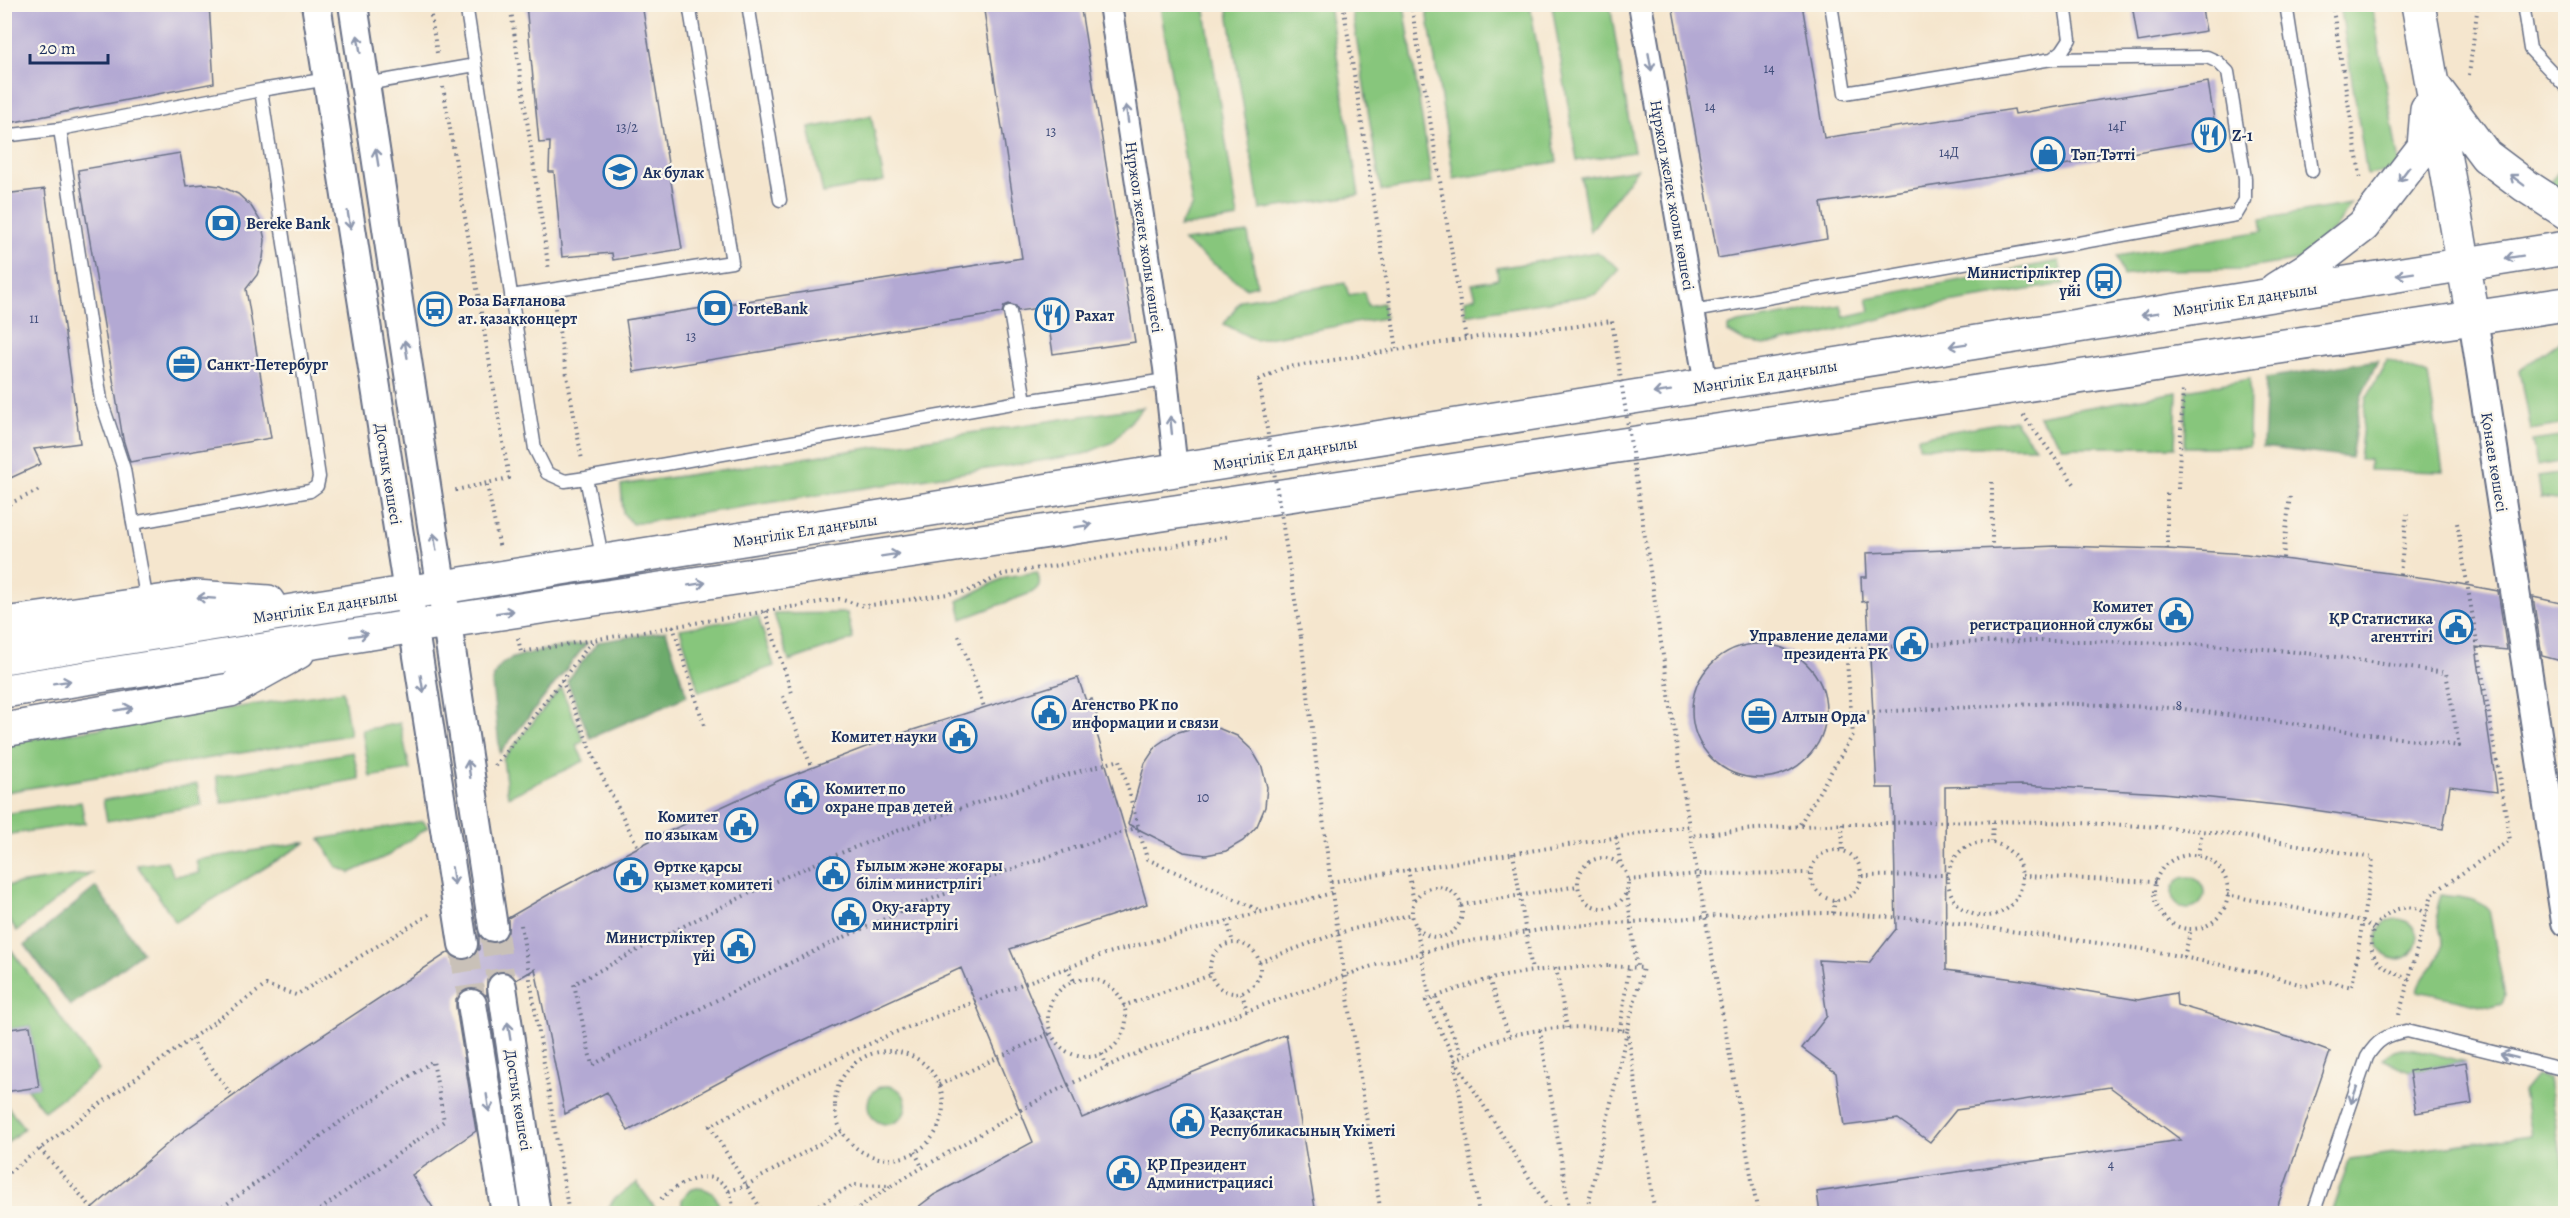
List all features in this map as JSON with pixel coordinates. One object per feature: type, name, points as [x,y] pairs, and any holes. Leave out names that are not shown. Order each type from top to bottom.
[{"type":"main road","name":"Қонаев көшесі","points":[[2418,4],[2473,318]]},
{"type":"main road","points":[[2430,80],[2486,156],[2565,212]]},
{"type":"main road","points":[[2264,296],[2306,270],[2363,226],[2386,197],[2424,147],[2430,80]]},
{"type":"main road","name":"Мәңгілік Ел даңғылы","points":[[4,657],[2565,249]]},
{"type":"main road","name":"Мәңгілік Ел даңғылы","points":[[4,691],[413,626],[2565,304]]},
{"type":"main road","points":[[4,624],[195,597],[327,606]]},
{"type":"main road","points":[[4,730],[230,690],[313,643]]},
{"type":"street","name":"Достық көшесі","points":[[316,4],[463,944]]},
{"type":"street","points":[[353,4],[493,927]]},
{"type":"street","name":"Нұржол желек жолы көшесі","points":[[1110,4],[1166,380],[1176,470]]},
{"type":"street","name":"Нұржол желек жолы көшесі","points":[[1640,4],[1706,385]]},
{"type":"street","name":"Қонаев көшесі","points":[[2473,318],[2565,922]]},
{"type":"street","name":"Достық көшесі","points":[[502,987],[536,1214]]},
{"type":"street","name":"Достық көшесі","points":[[472,1004],[506,1214]]},
{"type":"lane","points":[[466,4],[535,449],[547,473],[566,481],[586,478],[1025,401],[1166,380]]},
{"type":"lane","points":[[511,296],[732,262],[689,4]]},
{"type":"lane","points":[[748,4],[780,200]]},
{"type":"lane","points":[[1693,311],[2236,215],[2245,200],[2246,178],[2228,72],[2218,62],[2207,57],[2052,59],[1845,93],[1831,4]]},
{"type":"lane","points":[[2052,59],[2062,51],[2070,39],[2065,4]]},
{"type":"lane","points":[[2286,4],[2312,171]]},
{"type":"lane","points":[[2523,4],[2530,49],[2565,87]]},
{"type":"lane","points":[[366,84],[476,66]]},
{"type":"lane","points":[[4,136],[60,129],[327,79]]},
{"type":"lane","points":[[133,523],[310,491],[317,486],[318,465],[261,90]]},
{"type":"lane","points":[[60,129],[100,400],[124,469],[148,604]]},
{"type":"lane","points":[[1010,312],[1025,401]]},
{"type":"lane","points":[[586,478],[603,562]]},
{"type":"lane","points":[[2313,1214],[2367,1057],[2375,1044],[2395,1033],[2407,1031],[2565,1070]]},
{"type":"path","points":[[429,4],[509,478],[487,485],[446,492]]},
{"type":"path","points":[[510,4],[552,290],[586,478]]},
{"type":"path","points":[[1343,4],[1397,349]]},
{"type":"path","points":[[1411,4],[1466,339]]},
{"type":"path","points":[[2332,4],[2362,192]]},
{"type":"path","points":[[2469,75],[2478,4]]},
{"type":"path","points":[[1381,1214],[1332,893],[1301,637],[1259,380],[1283,368],[1466,339],[1612,321],[1689,826],[1758,1214]]},
{"type":"path","points":[[2178,489],[2183,381]]},
{"type":"path","points":[[2017,408],[2075,485]]},
{"type":"path","points":[[1992,482],[1992,547]]},
{"type":"path","points":[[487,485],[499,545]]},
{"type":"path","points":[[4,506],[42,489]]},
{"type":"path","points":[[2167,489],[2167,549]]},
{"type":"path","points":[[2283,558],[2290,495]]},
{"type":"path","points":[[2400,574],[2407,514]]},
{"type":"path","points":[[2395,1033],[2432,894],[2510,840],[2457,523]]},
{"type":"path","points":[[765,611],[792,693]]},
{"type":"path","points":[[673,626],[705,728]]},
{"type":"path","points":[[959,636],[984,707]]},
{"type":"path","points":[[495,766],[594,639]]},
{"type":"path","points":[[1800,825],[1853,735],[1851,713],[1846,650],[1975,641],[2137,642],[2267,649],[2446,673],[2459,746],[2176,708],[2055,703],[1851,713]]},
{"type":"path","points":[[562,680],[601,774],[638,847]]},
{"type":"path","points":[[783,696],[812,768]]},
{"type":"path","points":[[493,755],[496,777]]},
{"type":"path","points":[[1138,827],[1039,859],[931,899],[834,942],[592,1065],[574,984],[785,877],[908,826],[1027,785],[1120,760],[1147,859],[1261,911]]},
{"type":"path","points":[[849,1214],[922,1167],[1047,1095],[1107,1066],[1247,1011],[1372,966],[1458,944],[1548,928],[1622,921],[1833,913],[1923,920],[2149,950],[2260,973],[2307,986],[2326,981],[2352,987],[2373,858],[2276,841],[2149,827],[1993,822],[1842,824],[1800,825],[1691,836]]},
{"type":"path","points":[[1992,842],[1993,822]]},
{"type":"path","points":[[1842,824],[1842,850]]},
{"type":"path","points":[[1331,882],[1689,826]]},
{"type":"path","points":[[2198,855],[2202,832]]},
{"type":"path","points":[[1616,837],[1621,866],[1628,880],[1627,892],[1636,967]]},
{"type":"path","points":[[1992,842],[2004,846],[2013,854],[2022,876],[2016,899],[1996,914],[1984,916],[1961,907],[1953,898],[1948,875],[1951,863],[1958,853],[1974,843],[1992,842]]},
{"type":"path","points":[[1842,850],[1857,860],[1862,876],[1856,891],[1843,899],[1835,900],[1820,895],[1812,881],[1811,873],[1819,857],[1826,852],[1842,850]]},
{"type":"path","points":[[1514,853],[1532,971]]},
{"type":"path","points":[[2198,855],[2219,867],[2225,877],[2227,895],[2222,912],[2214,921],[2203,927],[2191,929],[2168,920],[2160,911],[2155,900],[2156,882],[2165,866],[2174,858],[2198,855]]},
{"type":"path","points":[[1621,866],[1609,859],[1592,861],[1585,865],[1580,873],[1578,885],[1587,903],[1602,908],[1617,904],[1627,892]]},
{"type":"path","points":[[1408,869],[1414,903],[1413,914],[1430,999]]},
{"type":"path","points":[[1628,880],[1698,874],[1811,873]]},
{"type":"path","points":[[1862,876],[1948,875]]},
{"type":"path","points":[[2022,876],[2156,882]]},
{"type":"path","points":[[1461,905],[1578,885]]},
{"type":"path","points":[[1414,903],[1420,894],[1435,887],[1452,891],[1461,905],[1461,921],[1457,927],[1444,936],[1428,935],[1416,926]]},
{"type":"path","points":[[764,1214],[710,1126],[804,1074],[891,1034],[1067,968],[1105,954],[1332,893]]},
{"type":"path","points":[[2227,895],[2363,921],[2373,929]]},
{"type":"path","points":[[1833,913],[1835,900]]},
{"type":"path","points":[[4,1176],[266,985],[296,995],[433,912],[439,906]]},
{"type":"path","points":[[2409,979],[2386,969],[2375,958],[2370,944],[2373,929],[2378,920],[2395,910],[2414,908],[2427,913]]},
{"type":"path","points":[[519,914],[569,1214]]},
{"type":"path","points":[[1259,962],[1338,933],[1413,914]]},
{"type":"path","points":[[1982,927],[1984,916]]},
{"type":"path","points":[[1227,920],[1233,943]]},
{"type":"path","points":[[2184,957],[2191,929]]},
{"type":"path","points":[[1233,943],[1249,948],[1259,962],[1259,977],[1249,990],[1242,993],[1234,994],[1219,988],[1211,975],[1212,958],[1217,951],[1233,943]]},
{"type":"path","points":[[1620,1030],[1629,967]]},
{"type":"path","points":[[1067,968],[1074,981]]},
{"type":"path","points":[[1556,968],[1567,1028]]},
{"type":"path","points":[[1552,1214],[1455,1060],[1426,1001],[1469,983],[1532,971],[1556,968],[1643,968],[1586,1214]]},
{"type":"path","points":[[1124,1006],[1211,975]]},
{"type":"path","points":[[1090,979],[1102,982],[1113,989],[1124,1006],[1125,1024],[1121,1037],[1113,1047],[1102,1054],[1089,1057],[1076,1055],[1064,1049],[1051,1033],[1048,1016],[1050,1004],[1057,993],[1074,981],[1090,979]]},
{"type":"path","points":[[1489,979],[1509,1036]]},
{"type":"path","points":[[1242,993],[1247,1011]]},
{"type":"path","points":[[1436,997],[1463,1056]]},
{"type":"path","points":[[1455,1060],[1509,1036],[1540,1030],[1567,1028],[1627,1031]]},
{"type":"path","points":[[1540,1030],[1570,1214]]},
{"type":"path","points":[[1627,1031],[1655,1214]]},
{"type":"path","points":[[939,1085],[1051,1033]]},
{"type":"path","points":[[191,1039],[232,1097]]},
{"type":"path","points":[[860,1048],[863,1057]]},
{"type":"path","points":[[880,1051],[897,1051],[914,1056],[928,1067],[939,1085],[943,1099],[942,1118],[935,1134],[923,1148],[907,1156],[889,1159],[871,1156],[855,1148],[842,1131],[836,1118],[835,1100],[839,1083],[849,1068],[863,1057],[880,1051]]},
{"type":"path","points":[[1102,1054],[1107,1066]]},
{"type":"path","points":[[1455,1060],[1479,1214]]},
{"type":"path","points":[[213,1214],[344,1119],[433,1061],[444,1121],[314,1214]]},
{"type":"path","points":[[729,1191],[747,1185],[842,1131]]},
{"type":"path","points":[[40,1149],[92,1208]]},
{"type":"path","points":[[915,1152],[922,1167]]},
{"type":"path","points":[[660,1199],[670,1190],[695,1178],[708,1177],[721,1182],[729,1191],[733,1207],[731,1214]]},
{"type":"path","points":[[803,1214],[853,1185],[891,1186]]},
{"type":"green space","points":[[1160,5],[1204,5],[1238,218],[1179,227],[1192,205]]},
{"type":"green space","points":[[1227,5],[1329,5],[1359,195],[1260,210]]},
{"type":"green space","points":[[1351,5],[1404,5],[1432,183],[1381,191]]},
{"type":"green space","points":[[1426,5],[1530,5],[1557,162],[1454,179]]},
{"type":"green space","points":[[1552,5],[1610,5],[1634,152],[1577,161]]},
{"type":"green space","points":[[2340,5],[2372,5],[2400,170],[2367,175]]},
{"type":"green space","points":[[871,116],[884,181],[823,193],[809,128]]},
{"type":"green space","points":[[2565,163],[2565,204],[2537,200]]},
{"type":"green space","points":[[1637,169],[1590,232],[1581,178]]},
{"type":"green space","points":[[2351,204],[2335,229],[2298,260],[2242,269],[2155,270],[2123,276],[2117,256],[2263,231],[2261,219]]},
{"type":"green space","points":[[1248,233],[1257,285],[1246,288],[1183,241]]},
{"type":"green space","points":[[1597,252],[1620,269],[1597,294],[1466,315],[1465,300],[1476,297],[1472,284],[1498,279],[1497,268]]},
{"type":"green space","points":[[2059,261],[2064,284],[1924,307],[1818,336],[1764,345],[1746,342],[1728,332],[1728,327],[1738,323],[1841,305],[1844,317],[1870,311],[1867,298]]},
{"type":"green space","points":[[1345,283],[1349,295],[1364,292],[1368,306],[1383,303],[1385,318],[1255,340],[1224,324],[1241,300]]},
{"type":"green space","points":[[2565,338],[2565,424],[2531,430],[2520,370]]},
{"type":"green space","points":[[2378,360],[2361,397],[2351,458],[2263,447],[2266,378]]},
{"type":"green space","points":[[2387,360],[2428,375],[2443,472],[2369,470],[2370,460],[2359,459],[2366,399]]},
{"type":"green space","points":[[2250,379],[2249,447],[2185,447],[2187,390]]},
{"type":"green space","points":[[2177,392],[2175,447],[2063,447],[2038,416]]},
{"type":"green space","points":[[1143,407],[1113,442],[1084,454],[632,524],[623,513],[621,485]]},
{"type":"green space","points":[[2014,420],[2035,447],[1919,447],[1918,437]]},
{"type":"green space","points":[[2565,436],[2565,461],[2537,466],[2532,441]]},
{"type":"green space","points":[[2565,472],[2565,500],[2541,497],[2538,476]]},
{"type":"green space","points":[[1037,572],[1039,584],[1037,589],[1031,593],[962,619],[958,601],[1005,577]]},
{"type":"green space","points":[[847,613],[853,639],[789,661],[774,614]]},
{"type":"green space","points":[[758,616],[774,666],[699,692],[680,629]]},
{"type":"green space","points":[[666,631],[687,696],[590,738],[567,681],[598,642]]},
{"type":"green space","points":[[587,643],[500,753],[492,684],[499,668],[510,659],[520,656]]},
{"type":"green space","points":[[561,688],[584,741],[576,745],[584,761],[508,797],[503,759]]},
{"type":"green space","points":[[343,691],[350,735],[5,792],[5,743]]},
{"type":"green space","points":[[400,723],[410,770],[370,777],[362,730]]},
{"type":"green space","points":[[353,752],[359,779],[222,803],[216,776]]},
{"type":"green space","points":[[197,784],[201,805],[107,821],[103,800]]},
{"type":"green space","points":[[81,802],[85,823],[5,835],[5,814]]},
{"type":"green space","points":[[423,821],[428,827],[389,855],[350,873],[337,867],[320,839]]},
{"type":"green space","points":[[307,842],[176,922],[137,865],[167,861],[174,876],[199,873],[196,860]]},
{"type":"green space","points":[[91,873],[17,931],[5,914],[5,886]]},
{"type":"green space","points":[[2188,877],[2200,881],[2204,893],[2200,905],[2188,909],[2176,905],[2172,893],[2176,881]]},
{"type":"green space","points":[[96,887],[142,952],[70,1006],[25,945]]},
{"type":"green space","points":[[2441,895],[2473,900],[2489,910],[2505,996],[2502,1004],[2490,1007],[2418,991],[2422,980],[2436,962],[2441,951],[2442,938],[2436,913]]},
{"type":"green space","points":[[2397,919],[2411,925],[2417,939],[2411,953],[2397,959],[2383,953],[2377,939],[2383,925]]},
{"type":"green space","points":[[12,951],[99,1070],[44,1111],[27,1089],[39,1086],[30,1026],[5,1030],[5,957]]},
{"type":"green space","points":[[2405,1048],[2466,1062],[2409,1071],[2382,1059],[2394,1051]]},
{"type":"green space","points":[[2536,1076],[2548,1079],[2565,1177],[2565,1213],[2331,1213],[2350,1159],[2531,1135],[2523,1092]]},
{"type":"green space","points":[[887,1086],[901,1091],[906,1105],[901,1119],[887,1124],[873,1119],[868,1105],[873,1091]]},
{"type":"green space","points":[[4,1102],[24,1128],[5,1145],[4,1145]]},
{"type":"green space","points":[[637,1183],[654,1206],[654,1213],[605,1213],[614,1199]]},
{"type":"green space","points":[[697,1188],[707,1190],[714,1195],[718,1203],[718,1213],[681,1213],[682,1199],[690,1190]]},
{"type":"building","points":[[4,4],[209,4],[214,83],[4,124]]},
{"type":"building","points":[[526,4],[642,4],[682,249],[613,260],[612,253],[562,257],[554,172],[549,172],[550,142],[539,143]]},
{"type":"building","points":[[983,4],[1080,4],[1135,342],[1053,354],[1046,307],[1018,311],[1016,306],[1009,304],[1004,306],[1002,313],[634,372],[626,320],[1022,258]]},
{"type":"building","points":[[1672,4],[1802,4],[1824,138],[2014,109],[2015,114],[2208,82],[2217,138],[2024,172],[1821,203],[1827,239],[1718,258]]},
{"type":"building","points":[[2132,4],[2201,4],[2206,31],[2138,42]]},
{"type":"building","name":"Санкт-Петербург","points":[[180,153],[186,186],[204,184],[220,186],[238,194],[251,206],[261,222],[265,240],[263,258],[257,275],[246,289],[271,438],[130,462],[123,439],[78,170]]},
{"type":"building","points":[[45,189],[80,443],[34,449],[41,464],[4,481],[4,194]]},
{"type":"building","points":[[2057,546],[2246,554],[2433,579],[2498,591],[2507,650],[2476,647],[2497,792],[2450,786],[2443,829],[2287,806],[2163,793],[2022,785],[1945,787],[1946,970],[2022,980],[2138,1000],[2176,993],[2177,1005],[2298,1040],[2330,1052],[2275,1214],[1820,1214],[1817,1192],[2181,1140],[2110,1087],[1956,1110],[1930,1142],[1898,1119],[1844,1126],[1836,1073],[1802,1048],[1827,1016],[1819,960],[1869,963],[1896,929],[1893,788],[1877,788],[1867,601],[1862,602],[1861,577],[1867,577],[1866,553]]},
{"type":"building","points":[[2533,597],[2565,604],[2565,662],[2542,656]]},
{"type":"building","name":"Алтын Орда","points":[[1759,644],[1785,649],[1807,663],[1821,685],[1826,711],[1821,737],[1807,759],[1785,773],[1759,778],[1733,773],[1711,759],[1697,737],[1692,711],[1697,685],[1711,663],[1733,649]]},
{"type":"building","name":"Министрліктер үйі","points":[[1078,678],[1086,701],[1092,699],[1099,723],[1094,724],[1147,904],[1010,949],[1082,1118],[1286,1034],[1316,1214],[909,1214],[934,1195],[1033,1142],[961,968],[767,1057],[628,1131],[607,1092],[565,1114],[535,969],[516,980],[509,972],[499,971],[487,980],[487,996],[478,989],[470,988],[462,991],[456,999],[476,1131],[412,1175],[437,1214],[86,1214],[174,1138],[270,1070],[449,952],[458,960],[473,957],[479,949],[479,935],[488,943],[503,940],[508,932],[508,918],[553,892],[661,835],[780,780],[897,735]]},
{"type":"building","points":[[1196,727],[1218,728],[1237,736],[1252,750],[1262,767],[1267,787],[1265,807],[1257,826],[1243,841],[1226,851],[1206,855],[1184,852],[1128,824],[1145,763],[1157,745],[1175,733]]},
{"type":"building","points":[[30,1026],[39,1087],[4,1092],[4,1030]]},
{"type":"building","points":[[2466,1062],[2472,1104],[2416,1113],[2409,1071]]},
{"type":"tunnel","points":[[493,927],[502,987]]},
{"type":"tunnel","points":[[463,944],[472,1004]]},
{"type":"place","name":"Z-1","points":[[2209,135]]},
{"type":"place","name":"Тәп-Тәтті","points":[[2048,154]]},
{"type":"place","name":"Ак булак","points":[[620,172]]},
{"type":"place","name":"Bereke Bank","points":[[223,223]]},
{"type":"place","name":"Министірліктер үйі","points":[[2104,281]]},
{"type":"place","name":"ForteBank","points":[[715,308]]},
{"type":"place","name":"Роза Бағланова ат. қазақконцерт","points":[[435,309]]},
{"type":"place","name":"Рахат","points":[[1052,315]]},
{"type":"place","name":"Санкт-Петербург","points":[[184,364]]},
{"type":"place","name":"Комитет регистрационной службы","points":[[2176,615]]},
{"type":"place","name":"ҚР Статистика агенттігі","points":[[2456,627]]},
{"type":"place","name":"Управление делами президента РК","points":[[1911,644]]},
{"type":"place","name":"Агенство РК по информации и связи","points":[[1049,713]]},
{"type":"place","name":"Алтын Орда","points":[[1759,716]]},
{"type":"place","name":"Комитет науки","points":[[960,736]]},
{"type":"place","name":"Комитет по охране прав детей","points":[[802,797]]},
{"type":"place","name":"Комитет по языкам","points":[[741,825]]},
{"type":"place","name":"Ғылым және жоғары білім министрлігі","points":[[833,874]]},
{"type":"place","name":"Өртке қарсы қызмет комитеті","points":[[631,875]]},
{"type":"place","name":"Оқу-ағарту министрлігі","points":[[849,915]]},
{"type":"place","name":"Министрліктер үйі","points":[[738,946]]},
{"type":"place","name":"Қазақстан Республикасының Үкіметі","points":[[1187,1121]]},
{"type":"place","name":"ҚР Президент Администрациясі","points":[[1124,1173]]}]
